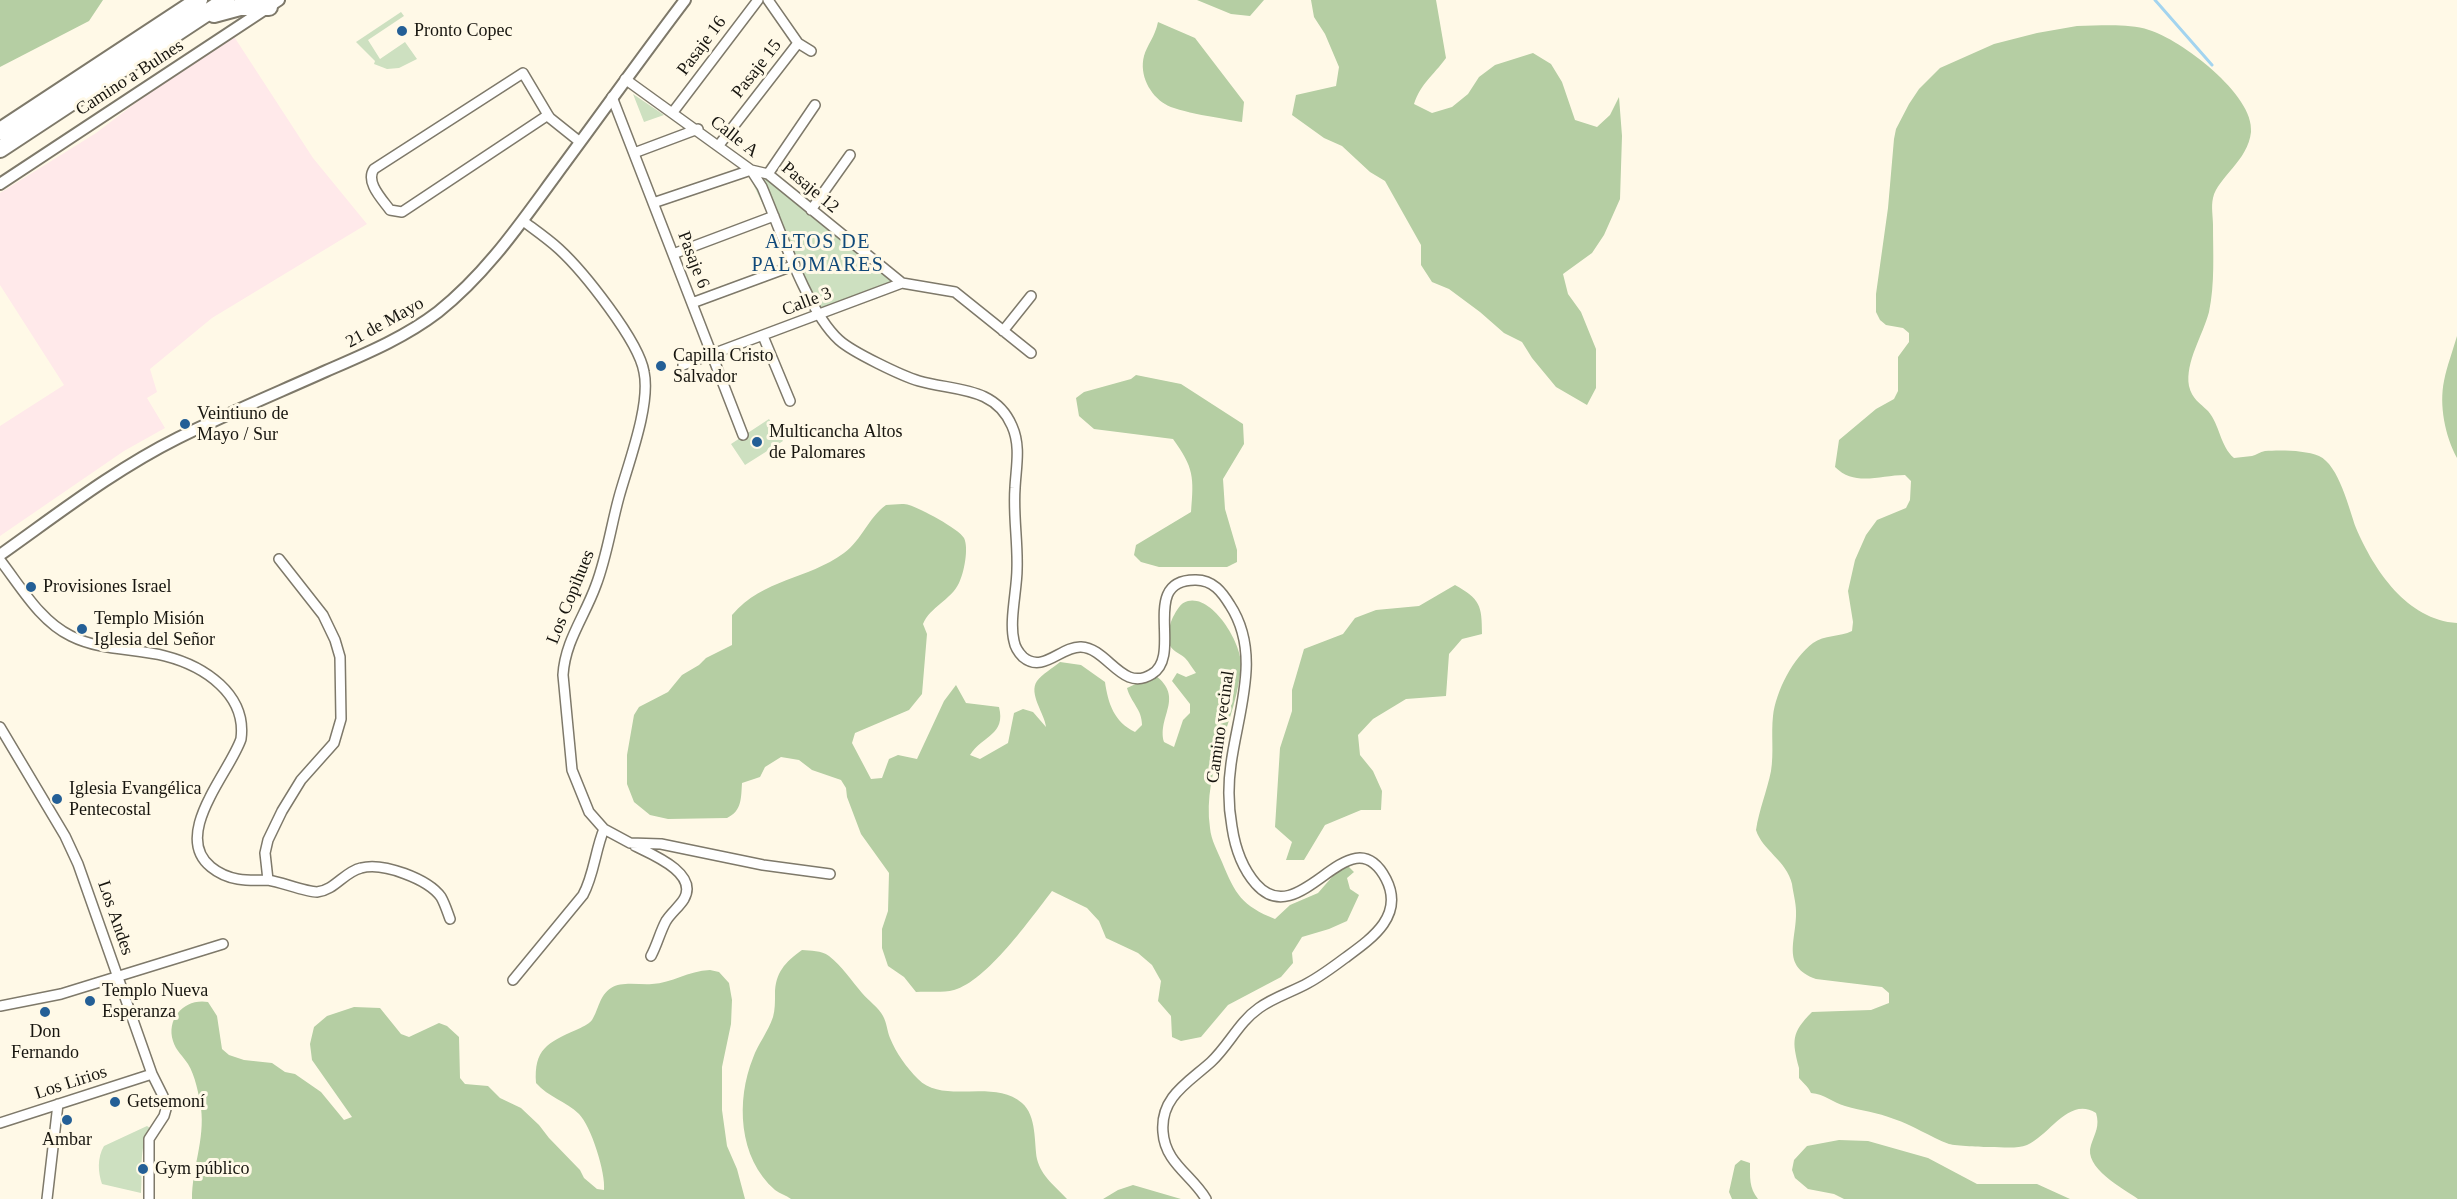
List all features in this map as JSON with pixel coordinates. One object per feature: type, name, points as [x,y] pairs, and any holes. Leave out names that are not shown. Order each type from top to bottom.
[{"type":"highway","points":[[0,131],[200,0]]},
{"type":"highway","points":[[0,149],[226,0]]},
{"type":"highway","points":[[196,20],[240,7],[274,3]]},
{"type":"street","name":"21 de Mayo","points":[[0,555],[121,470],[155,450],[201,427],[363,356],[409,332],[437,313],[465,289],[500,251],[685,0]]},
{"type":"street","name":"Pasaje 16","points":[[673,112],[758,0]]},
{"type":"street","points":[[768,0],[798,43],[811,51]]},
{"type":"street","name":"Camino a Bulnes","points":[[0,184],[274,3]]},
{"type":"street","name":"Pasaje 15","points":[[719,145],[798,43]]},
{"type":"street","points":[[548,115],[402,212],[390,210],[371,182],[370,175],[374,169],[523,73],[556,125],[580,142]]},
{"type":"street","name":"Calle A","points":[[625,79],[698,129],[751,170],[762,187],[818,315]]},
{"type":"street","name":"Pasaje 6","points":[[612,97],[743,435]]},
{"type":"street","points":[[768,174],[815,105]]},
{"type":"street","points":[[634,153],[698,129]]},
{"type":"street","points":[[811,210],[850,155]]},
{"type":"street","points":[[653,203],[751,170]]},
{"type":"street","name":"Pasaje 12","points":[[751,170],[768,174],[902,283]]},
{"type":"street","points":[[673,254],[774,216]]},
{"type":"street","name":"Los Copihues","points":[[523,221],[550,241],[576,268],[637,351],[646,381],[643,407],[609,545],[595,587],[569,643],[564,661],[569,760],[589,812],[604,829],[630,843],[661,844],[763,865],[830,874]]},
{"type":"street","points":[[692,303],[795,265]]},
{"type":"street","points":[[902,283],[955,292],[1031,353]]},
{"type":"street","name":"Calle 3","points":[[682,365],[902,283]]},
{"type":"street","points":[[1003,330],[1030,296]]},
{"type":"street","name":"Camino vecinal","points":[[818,315],[835,336],[848,347],[919,381],[981,394],[994,402],[1009,420],[1017,448],[1014,498],[1017,569],[1013,633],[1015,645],[1023,657],[1033,662],[1043,661],[1074,647],[1084,647],[1096,652],[1128,677],[1140,678],[1152,675],[1156,672],[1163,657],[1164,607],[1169,592],[1176,585],[1191,580],[1205,581],[1214,585],[1237,616],[1246,652],[1246,676],[1230,769],[1228,802],[1235,844],[1244,867],[1263,891],[1277,897],[1290,897],[1303,891],[1339,863],[1352,859],[1369,862],[1387,880],[1391,892],[1391,906],[1378,934],[1324,974],[1269,1001],[1253,1013],[1234,1032],[1214,1059],[1183,1085],[1169,1102],[1163,1120],[1166,1148],[1175,1165],[1194,1182],[1206,1199]]},
{"type":"street","points":[[763,336],[790,401]]},
{"type":"street","points":[[268,880],[266,853],[268,840],[301,780],[334,743],[341,718],[339,657],[335,640],[323,615],[279,559]]},
{"type":"street","points":[[0,560],[45,617],[71,636],[104,648],[174,659],[200,670],[228,691],[240,712],[243,729],[241,738],[201,817],[197,834],[199,852],[206,864],[221,875],[241,880],[286,883],[309,892],[332,887],[352,872],[362,868],[382,866],[429,886],[440,895],[450,919]]},
{"type":"street","name":"Los Andes","points":[[0,727],[72,850],[152,1074],[163,1096],[166,1108],[164,1116],[148,1139],[149,1199]]},
{"type":"street","points":[[513,980],[586,889],[604,829]]},
{"type":"street","points":[[630,843],[671,865],[681,876],[687,890],[685,897],[666,921],[651,956]]},
{"type":"street","points":[[0,1006],[61,994],[223,944]]},
{"type":"street","name":"Los Lirios","points":[[0,1123],[152,1074]]},
{"type":"street","points":[[47,1199],[58,1104]]},
{"type":"shaded area","points":[[233,35],[313,158],[367,224],[212,318],[150,369],[157,392],[147,398],[165,428],[124,451],[0,536],[0,426],[64,385],[0,285],[0,193],[96,133],[162,83]]},
{"type":"green space","points":[[0,0],[103,0],[89,21],[0,67]]},
{"type":"green space","points":[[1197,0],[1264,0],[1250,16],[1231,14]]},
{"type":"green space","points":[[1311,0],[1436,0],[1446,58],[1424,85],[1414,104],[1432,113],[1452,107],[1468,94],[1479,77],[1495,65],[1533,53],[1551,64],[1562,82],[1575,120],[1597,127],[1610,115],[1619,97],[1622,136],[1620,199],[1604,235],[1592,253],[1563,274],[1568,294],[1581,312],[1596,349],[1596,388],[1587,405],[1556,387],[1522,342],[1504,333],[1449,289],[1432,282],[1421,265],[1421,245],[1385,181],[1370,172],[1342,146],[1324,138],[1292,115],[1296,95],[1336,86],[1339,67],[1325,34],[1314,17]]},
{"type":"green space","points":[[401,12],[404,16],[368,40],[380,59],[405,42],[417,59],[399,68],[387,69],[374,64],[375,61],[356,42]]},
{"type":"green space","points":[[1158,22],[1195,38],[1244,102],[1242,122],[1179,110],[1165,104],[1150,90],[1144,77],[1143,63],[1145,52]]},
{"type":"green space","points":[[2077,26],[2132,26],[2162,35],[2196,56],[2213,70],[2229,86],[2249,117],[2251,132],[2249,142],[2239,160],[2216,190],[2213,198],[2211,301],[2188,377],[2192,394],[2212,417],[2229,453],[2234,458],[2252,456],[2265,451],[2300,452],[2319,456],[2326,461],[2338,478],[2363,544],[2394,590],[2423,613],[2439,620],[2457,623],[2457,1199],[2138,1199],[2114,1183],[2093,1162],[2090,1153],[2097,1118],[2096,1113],[2086,1109],[2077,1109],[2068,1113],[2027,1145],[2009,1148],[1975,1147],[1949,1144],[1908,1124],[1845,1106],[1811,1093],[1799,1078],[1795,1038],[1800,1026],[1812,1012],[1871,1010],[1889,1003],[1889,993],[1882,987],[1816,979],[1805,974],[1798,967],[1793,951],[1796,905],[1792,884],[1785,869],[1763,844],[1756,830],[1771,771],[1773,716],[1782,686],[1792,666],[1813,643],[1852,631],[1853,622],[1848,591],[1855,560],[1866,535],[1877,520],[1906,508],[1910,500],[1911,481],[1905,475],[1859,478],[1851,477],[1835,467],[1839,440],[1876,409],[1894,399],[1898,391],[1898,357],[1909,342],[1909,333],[1903,328],[1886,325],[1876,312],[1876,294],[1896,129],[1919,89],[1940,68],[1994,44]]},
{"type":"green space","points":[[633,94],[664,115],[644,122]]},
{"type":"green space","points":[[745,167],[760,173],[896,283],[814,312]]},
{"type":"green space","points":[[2457,336],[2457,458],[2446,430],[2442,400],[2445,375]]},
{"type":"green space","points":[[1136,375],[1181,384],[1243,424],[1244,444],[1223,479],[1225,509],[1237,550],[1237,562],[1227,567],[1159,567],[1141,562],[1134,555],[1136,545],[1191,512],[1192,481],[1189,466],[1173,439],[1094,429],[1079,416],[1076,398],[1084,392],[1131,379]]},
{"type":"green space","name":"Multicancha Altos de Palomares","points":[[769,419],[783,441],[745,465],[731,444]]},
{"type":"green space","points":[[886,505],[909,505],[947,524],[964,538],[966,554],[959,583],[951,594],[930,613],[923,624],[927,634],[922,694],[909,710],[855,733],[852,743],[871,779],[882,778],[889,759],[898,755],[917,759],[944,701],[956,685],[966,703],[999,707],[999,724],[996,729],[970,755],[980,759],[1008,743],[1014,713],[1023,709],[1033,712],[1046,727],[1034,692],[1035,686],[1042,676],[1060,662],[1081,665],[1105,682],[1113,711],[1122,723],[1135,732],[1142,725],[1142,719],[1127,688],[1155,675],[1164,683],[1169,699],[1164,724],[1164,742],[1174,747],[1183,720],[1190,713],[1190,704],[1172,681],[1177,673],[1186,677],[1196,673],[1185,658],[1170,646],[1169,629],[1181,605],[1188,601],[1197,601],[1216,613],[1224,623],[1237,645],[1241,665],[1233,706],[1215,765],[1209,806],[1212,837],[1227,873],[1236,891],[1247,904],[1275,919],[1290,905],[1318,893],[1339,869],[1348,866],[1354,872],[1347,878],[1350,889],[1359,895],[1347,921],[1302,937],[1292,953],[1293,963],[1281,977],[1228,1005],[1201,1037],[1181,1041],[1172,1037],[1171,1016],[1158,1001],[1161,981],[1152,965],[1138,953],[1106,938],[1099,921],[1087,908],[1052,891],[1008,947],[980,975],[954,990],[916,992],[904,977],[888,966],[882,948],[882,929],[888,911],[889,873],[861,834],[847,797],[846,788],[841,780],[812,770],[799,760],[781,757],[765,767],[760,777],[742,783],[738,808],[727,818],[668,819],[650,815],[634,802],[627,784],[627,755],[634,715],[639,707],[668,692],[682,675],[706,658],[732,645],[732,615],[744,603],[772,586],[815,569],[844,553]]},
{"type":"green space","points":[[1455,585],[1470,594],[1478,604],[1482,634],[1462,639],[1449,654],[1446,696],[1406,699],[1373,719],[1358,735],[1360,755],[1373,771],[1382,791],[1381,810],[1361,810],[1325,825],[1304,860],[1286,860],[1292,842],[1275,827],[1280,748],[1292,711],[1292,690],[1304,649],[1343,634],[1355,618],[1376,610],[1419,606]]},
{"type":"green space","points":[[802,950],[823,953],[838,964],[881,1013],[899,1055],[914,1075],[928,1086],[941,1090],[997,1092],[1022,1103],[1027,1108],[1033,1122],[1039,1165],[1049,1181],[1067,1199],[791,1199],[775,1190],[763,1177],[747,1145],[744,1128],[744,1092],[753,1058],[773,1017],[775,987],[779,974],[786,964]]},
{"type":"green space","points":[[710,970],[719,972],[729,983],[732,1000],[731,1024],[722,1067],[722,1110],[727,1146],[737,1169],[745,1199],[192,1199],[200,1143],[201,1108],[193,1074],[173,1041],[172,1025],[179,1011],[192,1003],[208,1002],[217,1016],[222,1049],[229,1055],[244,1060],[272,1063],[285,1072],[295,1074],[321,1092],[344,1120],[352,1117],[312,1060],[310,1044],[314,1027],[327,1016],[354,1007],[380,1008],[401,1034],[409,1037],[439,1023],[447,1026],[459,1037],[460,1078],[465,1084],[488,1086],[500,1098],[521,1108],[580,1170],[584,1178],[597,1189],[604,1190],[600,1162],[584,1120],[574,1110],[536,1083],[537,1062],[540,1055],[557,1039],[590,1022],[607,991],[615,986],[666,982],[694,972]]},
{"type":"green space","points":[[147,1126],[150,1128],[142,1152],[141,1193],[102,1184],[99,1165],[104,1146]]},
{"type":"green space","points":[[1839,1140],[1868,1141],[1928,1158],[1977,1184],[2037,1184],[2070,1199],[1844,1199],[1834,1194],[1808,1189],[1795,1178],[1792,1170],[1794,1160],[1807,1146]]},
{"type":"green space","points":[[1741,1160],[1750,1163],[1750,1178],[1758,1199],[1732,1199],[1729,1192],[1735,1165]]},
{"type":"green space","points":[[1133,1185],[1181,1199],[1103,1199],[1118,1190]]},
{"type":"waterway","points":[[2155,0],[2212,65]]},
{"type":"place","name":"Pronto Copec","points":[[402,31]]},
{"type":"place","name":"Capilla Cristo Salvador","points":[[661,366]]},
{"type":"place","name":"Veintiuno de Mayo / Sur","points":[[185,424]]},
{"type":"place","name":"Multicancha Altos de Palomares","points":[[757,442]]},
{"type":"place","name":"Provisiones Israel","points":[[31,587]]},
{"type":"place","name":"Templo Misión Iglesia del Señor","points":[[82,629]]},
{"type":"place","name":"Iglesia Evangélica Pentecostal","points":[[57,799]]},
{"type":"place","name":"Templo Nueva Esperanza","points":[[90,1001]]},
{"type":"place","name":"Don Fernando","points":[[45,1012]]},
{"type":"place","name":"Getsemoní","points":[[115,1102]]},
{"type":"place","name":"Ambar","points":[[67,1120]]},
{"type":"place","name":"Gym público","points":[[143,1169]]},
{"type":"district","name":"ALTOS DE PALOMARES","points":[[818,254]]}]
